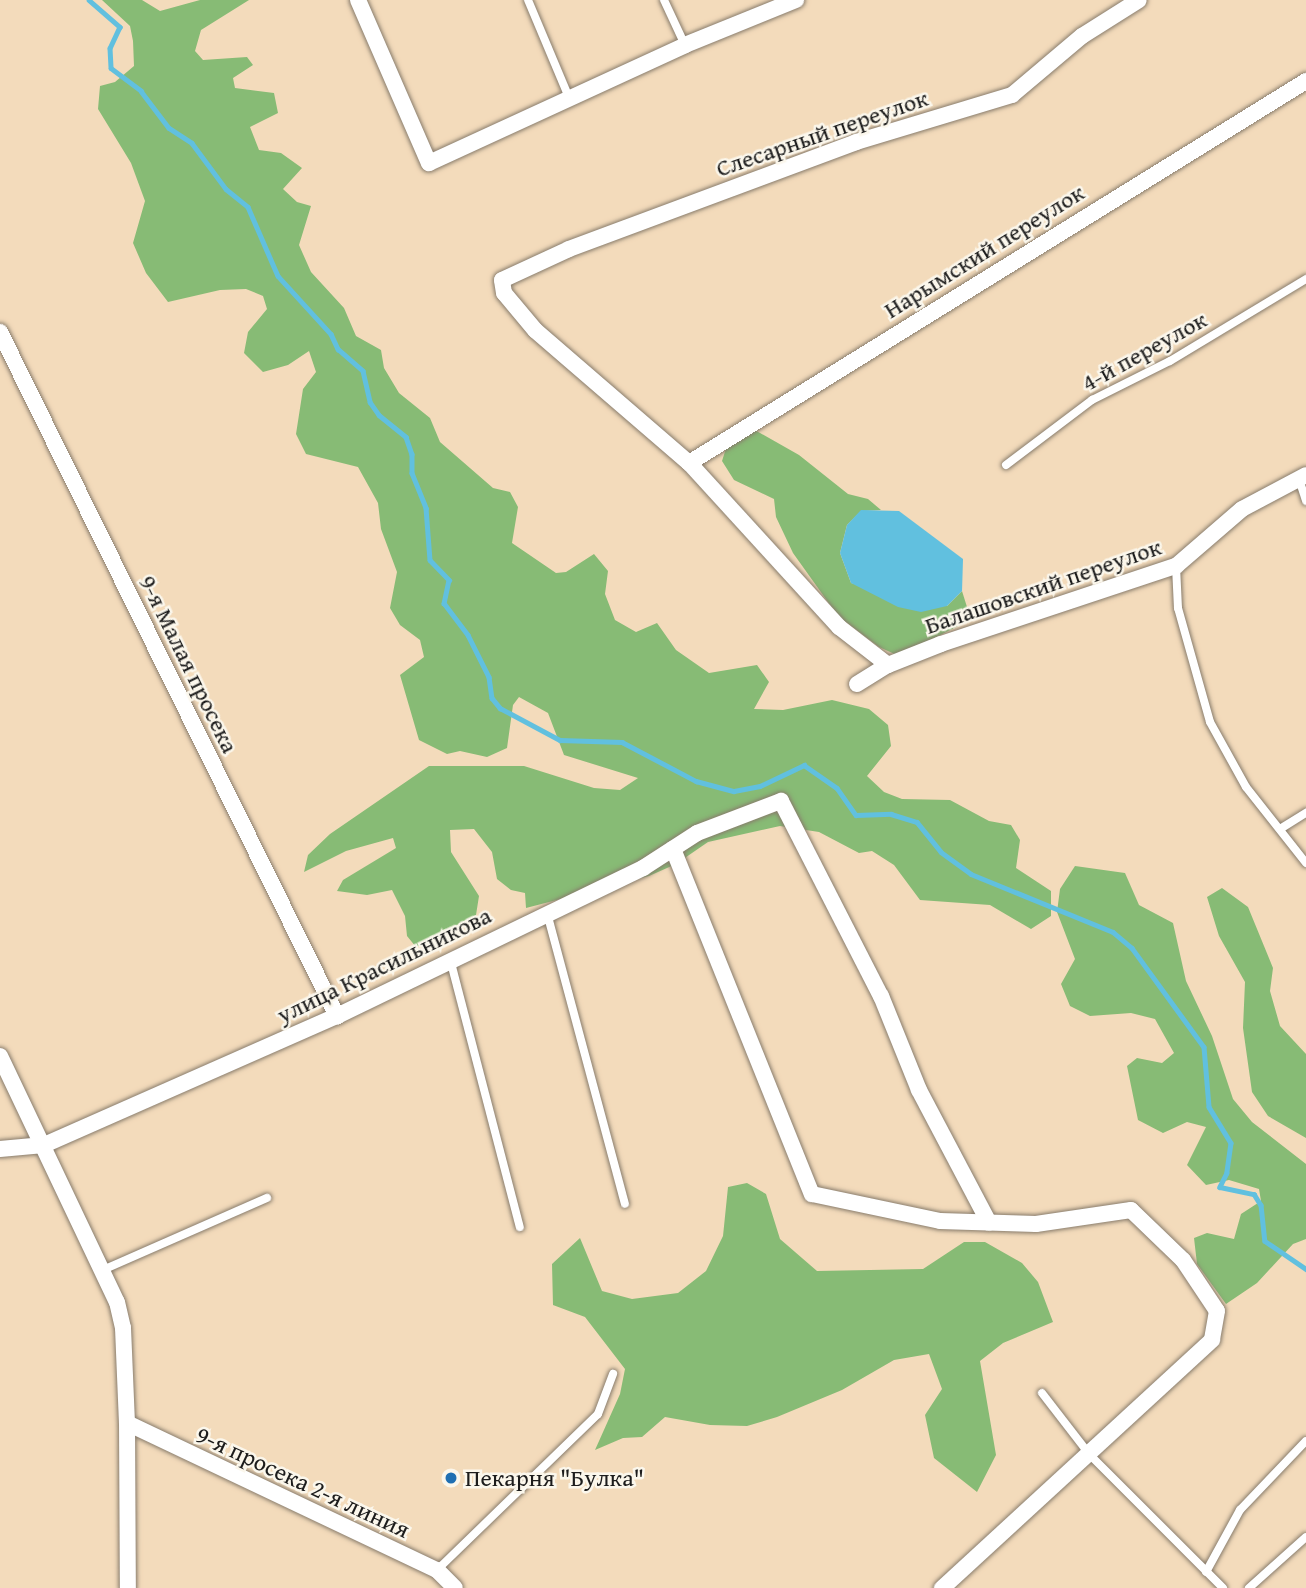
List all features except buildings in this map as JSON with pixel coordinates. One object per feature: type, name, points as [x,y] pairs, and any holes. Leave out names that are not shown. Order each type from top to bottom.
[{"type":"street","points":[[358,0],[429,163],[685,45],[796,0]]},
{"type":"street","name":"Слесарный переулок","points":[[689,463],[535,330],[505,293],[502,280],[569,249],[856,142],[1012,95],[1082,36],[1139,0]]},
{"type":"street","name":"Нарымский переулок","points":[[689,463],[1306,81]]},
{"type":"street","name":"9-я Малая просека","points":[[2,340],[337,1016]]},
{"type":"street","points":[[689,463],[839,627],[888,665]]},
{"type":"street","name":"Балашовский переулок","points":[[857,684],[888,665],[1176,566],[1242,509],[1302,477]]},
{"type":"street","name":"улица Красильникова","points":[[0,1149],[44,1145],[337,1016],[547,913],[730,817],[780,801],[881,996],[919,1090],[989,1223]]},
{"type":"street","points":[[673,849],[812,1194],[940,1221],[1036,1224],[1131,1210],[1183,1260],[1217,1311],[1212,1340],[1090,1455],[942,1588]]},
{"type":"street","points":[[0,1056],[105,1269],[123,1328],[128,1423],[128,1588]]},
{"type":"street","name":"9-я просека 2-я линия","points":[[128,1423],[437,1570],[455,1588]]},
{"type":"lane","points":[[528,0],[569,100]]},
{"type":"lane","points":[[664,0],[685,45]]},
{"type":"lane","name":"4-й переулок","points":[[1006,465],[1092,400],[1170,360],[1306,279]]},
{"type":"lane","points":[[1302,477],[1306,501]]},
{"type":"lane","points":[[1176,566],[1178,608],[1210,722],[1246,787],[1306,863]]},
{"type":"lane","points":[[1280,829],[1306,813]]},
{"type":"lane","points":[[547,913],[625,1204]]},
{"type":"lane","points":[[450,959],[520,1227]]},
{"type":"lane","points":[[105,1269],[267,1198]]},
{"type":"lane","points":[[437,1570],[598,1414],[613,1374]]},
{"type":"lane","points":[[1042,1393],[1090,1455],[1223,1588]]},
{"type":"lane","points":[[1206,1572],[1240,1510],[1306,1441]]},
{"type":"lane","points":[[1249,1588],[1306,1537]]},
{"type":"green space","points":[[102,0],[142,0],[160,11],[200,0],[249,0],[201,30],[195,51],[203,60],[247,57],[253,65],[233,78],[235,88],[274,93],[278,113],[250,127],[259,150],[281,153],[302,168],[283,189],[297,202],[311,206],[299,245],[311,272],[344,308],[356,336],[381,350],[384,368],[399,393],[430,418],[440,442],[493,488],[510,492],[518,507],[512,543],[556,573],[566,572],[594,554],[608,571],[605,594],[615,620],[636,632],[657,623],[676,650],[709,673],[757,665],[769,682],[754,709],[783,710],[832,700],[869,709],[888,725],[891,746],[867,776],[884,792],[902,799],[950,800],[989,821],[1011,825],[1020,840],[1016,868],[1051,891],[1051,916],[1031,929],[990,905],[920,900],[894,865],[872,851],[859,853],[819,832],[780,826],[708,842],[676,864],[649,876],[526,908],[525,893],[511,890],[497,879],[492,852],[474,829],[450,830],[451,852],[479,896],[476,915],[416,947],[407,936],[405,916],[392,890],[367,895],[337,891],[343,880],[396,848],[393,838],[346,851],[304,872],[308,855],[330,834],[429,766],[524,766],[594,788],[620,790],[638,778],[564,755],[548,713],[519,697],[513,705],[507,748],[487,757],[460,751],[447,754],[419,740],[400,675],[424,657],[420,640],[400,625],[390,608],[397,572],[381,529],[378,503],[358,467],[306,454],[296,434],[303,389],[316,372],[309,351],[288,365],[263,372],[244,353],[248,332],[267,309],[263,296],[246,289],[220,290],[168,302],[146,273],[133,243],[145,201],[131,163],[98,109],[100,86],[115,82],[134,66],[133,41],[130,26]]},
{"type":"green space","points":[[753,429],[799,455],[848,494],[868,499],[881,510],[861,511],[847,525],[840,553],[851,583],[947,606],[962,591],[967,607],[964,623],[899,656],[879,647],[838,616],[793,553],[776,517],[774,499],[734,480],[722,461],[729,439]]},
{"type":"green space","points":[[1075,866],[1125,873],[1139,905],[1173,923],[1186,981],[1212,1036],[1233,1099],[1252,1122],[1306,1164],[1306,1239],[1293,1244],[1257,1283],[1226,1304],[1197,1264],[1194,1238],[1207,1233],[1234,1239],[1241,1214],[1261,1201],[1259,1189],[1229,1180],[1206,1185],[1187,1165],[1206,1127],[1187,1122],[1163,1133],[1138,1120],[1127,1066],[1137,1058],[1162,1063],[1174,1053],[1155,1019],[1131,1013],[1090,1016],[1070,1006],[1061,984],[1075,959],[1057,912],[1060,889]]},
{"type":"green space","points":[[1222,888],[1248,907],[1273,968],[1270,991],[1280,1026],[1306,1054],[1306,1138],[1268,1116],[1252,1092],[1243,1028],[1245,982],[1219,936],[1207,897]]},
{"type":"green space","points":[[747,1183],[766,1194],[780,1239],[817,1271],[923,1269],[964,1242],[985,1242],[1022,1263],[1038,1282],[1053,1322],[1003,1343],[980,1361],[996,1455],[977,1492],[934,1458],[925,1415],[942,1389],[929,1354],[894,1360],[842,1390],[777,1417],[747,1426],[710,1425],[665,1417],[642,1437],[623,1438],[595,1450],[620,1394],[625,1369],[585,1317],[553,1305],[552,1264],[580,1238],[602,1291],[632,1299],[678,1293],[706,1271],[723,1236],[728,1187]]},
{"type":"water","points":[[861,510],[899,511],[963,559],[962,591],[947,606],[921,612],[898,607],[851,583],[840,553],[847,525]]},
{"type":"waterway","points":[[89,0],[120,27],[110,48],[111,68],[141,91],[169,128],[192,143],[226,189],[248,207],[278,276],[331,334],[338,349],[363,371],[370,402],[379,415],[406,437],[412,454],[412,473],[426,508],[430,560],[449,580],[444,603],[468,635],[489,677],[492,698],[500,708],[560,740],[622,742],[696,781],[734,791],[760,786],[804,765],[837,788],[856,815],[891,814],[917,822],[941,852],[971,874],[1113,932],[1132,948],[1204,1047],[1209,1107],[1231,1143],[1227,1173],[1220,1187],[1254,1194],[1261,1205],[1265,1241],[1306,1269]]},
{"type":"place","name":"Пекарня \"Булка\"","points":[[451,1478]]}]
